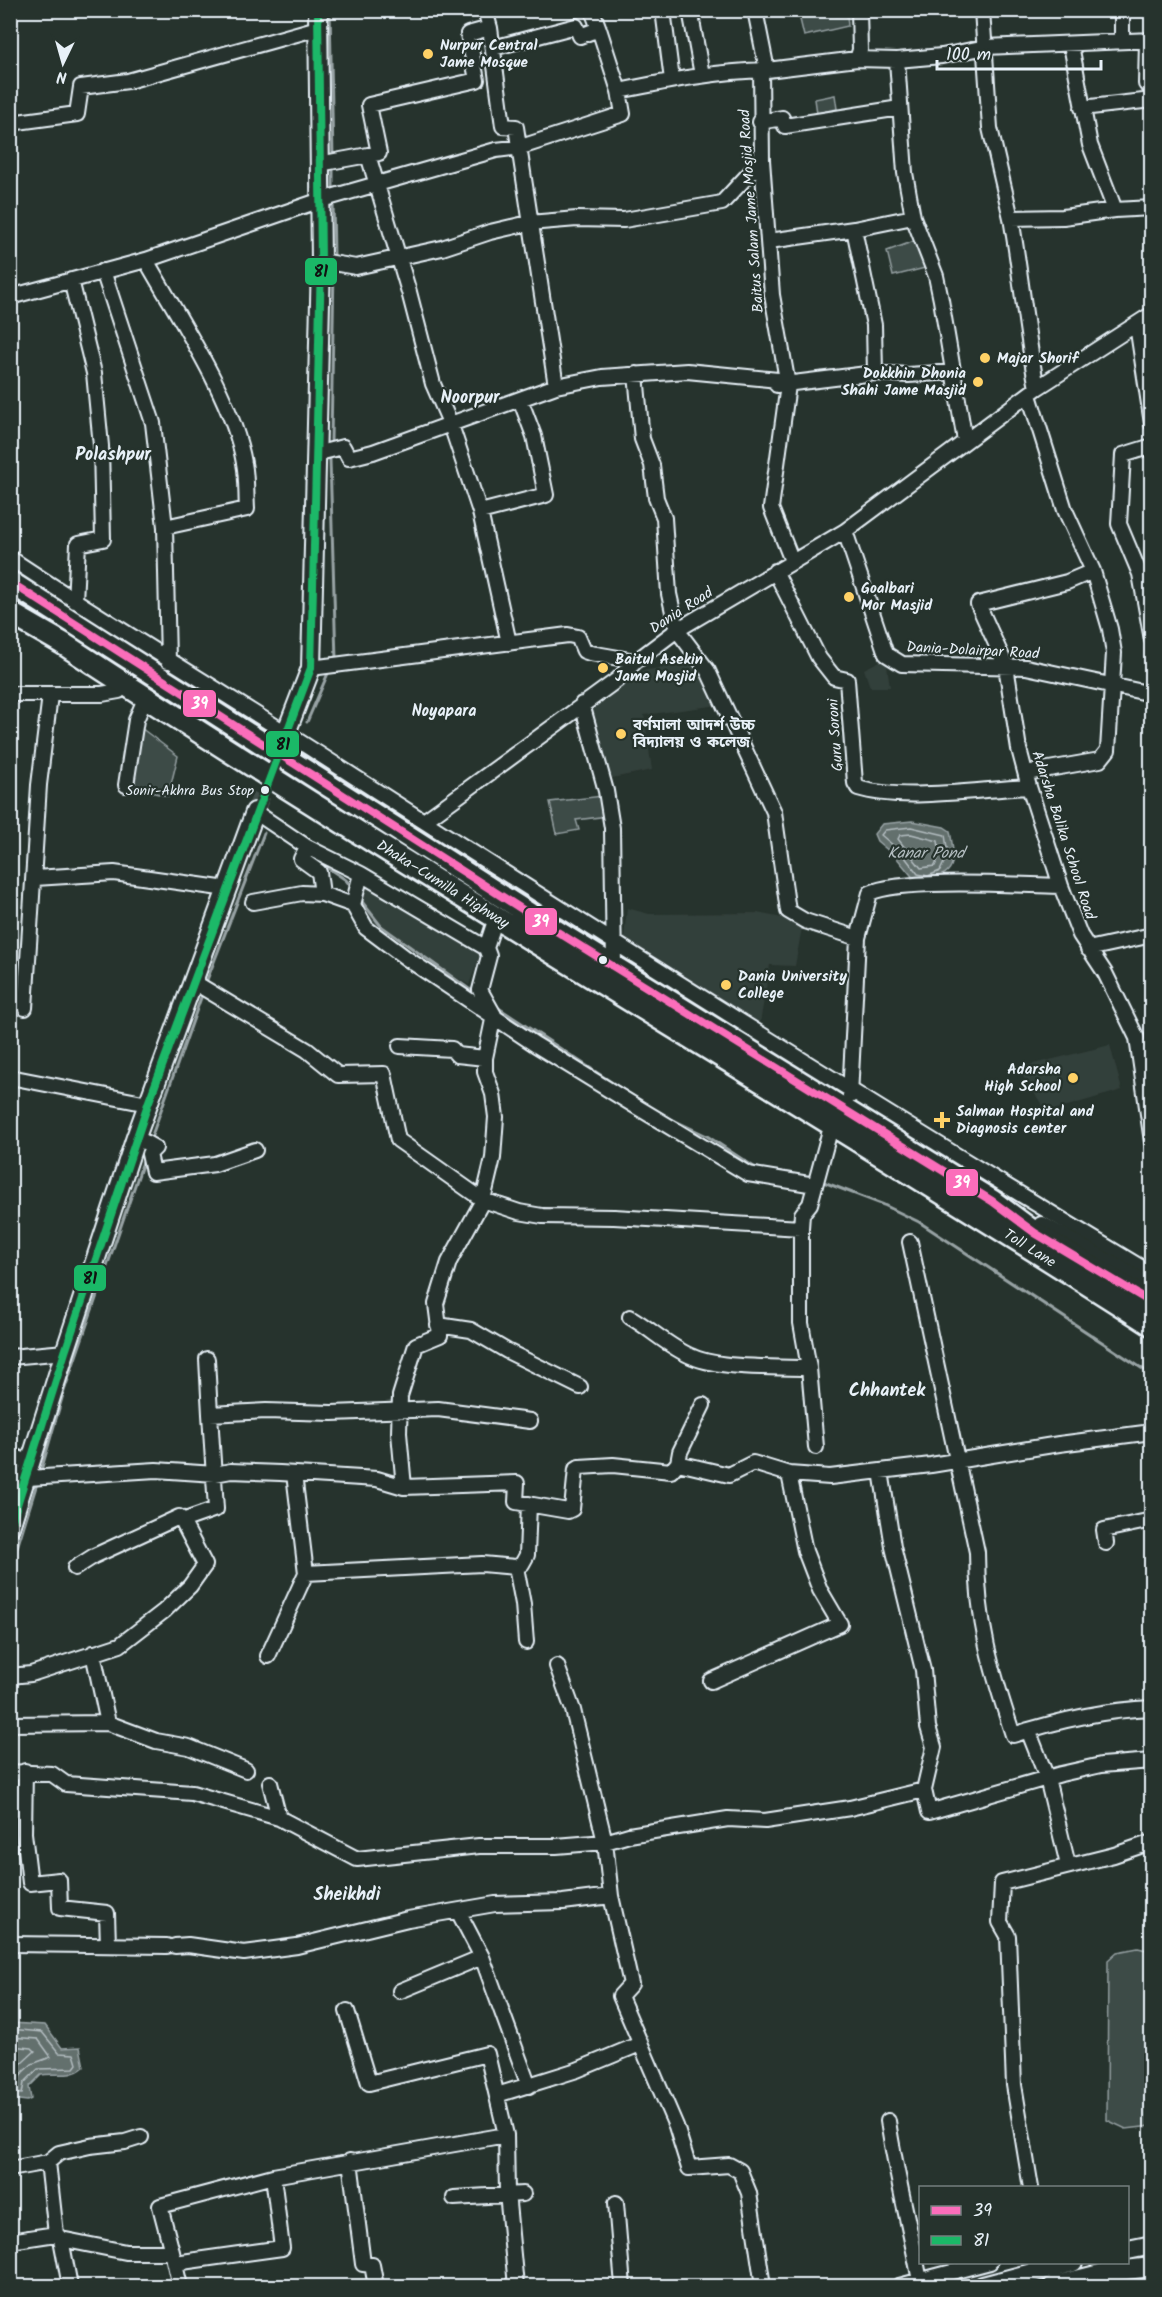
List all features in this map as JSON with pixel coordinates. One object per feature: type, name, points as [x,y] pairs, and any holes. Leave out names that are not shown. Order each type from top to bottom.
[{"type":"highway","name":"Dhaka–Cumilla Highway","points":[[10,582],[614,967],[648,975],[850,1101],[1035,1233],[1152,1303]]},
{"type":"highway","name":"Dhaka–Cumilla Highway","points":[[13,614],[496,918],[908,1170]]},
{"type":"highway","points":[[13,614],[142,706],[493,927],[1100,1302],[1152,1325]]},
{"type":"highway","name":"Toll Lane","points":[[908,1170],[1152,1325]]},
{"type":"main road","points":[[286,733],[311,668],[321,261],[318,19]]},
{"type":"main road","points":[[10,1527],[64,1352],[138,1140],[148,1104],[196,983],[255,812]]},
{"type":"main road","name":"Dhaka–Cumilla Highway","points":[[992,1201],[1098,1256],[1152,1288]]},
{"type":"main road","points":[[1129,2250],[1152,2245]]},
{"type":"main road","points":[[983,2286],[1066,2264]]},
{"type":"main road","points":[[1053,2286],[1108,2272],[1152,2267]]},
{"type":"street","points":[[485,10],[490,28],[503,126],[516,127],[521,147],[529,223],[556,386]]},
{"type":"street","points":[[10,297],[103,270],[147,260],[321,200],[496,150],[521,147],[623,114],[619,91],[592,10]]},
{"type":"street","points":[[663,10],[672,80]]},
{"type":"street","points":[[690,10],[702,75]]},
{"type":"street","name":"Baitus Salam Jame Mosjid Road","points":[[755,10],[764,70],[760,122],[772,294],[788,385],[771,508],[792,561]]},
{"type":"street","points":[[857,58],[860,41],[859,10]]},
{"type":"street","points":[[982,10],[990,128],[1011,218],[1021,274],[1033,392],[1065,510],[1093,571],[1110,629],[1114,653],[1108,750],[1100,760],[1028,780]]},
{"type":"street","points":[[1122,10],[1122,41]]},
{"type":"street","points":[[10,123],[76,114],[81,87],[128,81],[318,19]]},
{"type":"street","points":[[492,48],[576,26],[580,36],[599,29]]},
{"type":"street","points":[[319,164],[379,153],[369,105],[477,80],[468,34],[490,28]]},
{"type":"street","points":[[619,91],[702,75],[857,58],[897,60],[942,56],[986,47],[1149,40],[1146,84]]},
{"type":"street","points":[[1071,45],[1090,145],[1115,210]]},
{"type":"street","points":[[897,60],[905,173],[913,217],[936,276],[965,441]]},
{"type":"street","points":[[1082,108],[1152,100]]},
{"type":"street","points":[[760,122],[782,118],[785,126],[900,108]]},
{"type":"street","points":[[368,155],[400,258],[433,384],[451,425],[480,512],[509,644]]},
{"type":"street","points":[[321,261],[356,267],[400,258],[529,223],[633,219],[723,203],[762,160]]},
{"type":"street","points":[[1011,218],[1063,217],[1152,207]]},
{"type":"street","points":[[769,241],[854,229],[913,217]]},
{"type":"street","points":[[854,229],[874,325],[875,374]]},
{"type":"street","points":[[147,260],[217,389],[230,417],[244,463],[247,509],[165,527]]},
{"type":"street","points":[[103,270],[153,423],[165,527],[168,661]]},
{"type":"street","points":[[71,280],[94,373],[101,446],[103,539],[78,544],[75,601]]},
{"type":"street","name":"Dania Road","points":[[424,822],[617,680],[636,661],[677,630],[845,531],[1033,392],[1152,314]]},
{"type":"street","points":[[1137,325],[1152,424]]},
{"type":"street","points":[[315,454],[343,447],[347,456],[352,458],[451,425],[556,386],[636,374],[708,372],[778,380],[777,385],[788,385],[875,374],[908,375],[954,372]]},
{"type":"street","points":[[636,374],[642,439],[652,465],[656,498],[664,518],[669,594],[677,630],[708,671],[774,812],[788,911],[805,921],[858,938]]},
{"type":"street","points":[[480,512],[546,495],[534,436],[520,399]]},
{"type":"street","points":[[1152,446],[1123,455],[1119,524],[1140,574],[1152,640]]},
{"type":"street","name":"Dania-Dolairpar Road","points":[[845,531],[886,654],[902,664],[1006,666],[1064,674],[1152,694]]},
{"type":"street","points":[[10,558],[168,661],[286,733],[615,943],[648,975]]},
{"type":"street","name":"Guru Soroni","points":[[775,571],[819,658],[834,677],[848,680],[855,783],[858,788],[870,792],[908,793],[1028,780]]},
{"type":"street","name":"Adarsha Balika School Road","points":[[1093,571],[1067,582],[978,604],[1006,666],[1019,749],[1060,886],[1088,949],[1105,973],[1137,1038],[1146,1063],[1152,1143]]},
{"type":"street","points":[[311,668],[573,635],[578,637],[584,651],[636,661]]},
{"type":"street","points":[[10,694],[50,695],[119,691]]},
{"type":"street","points":[[25,1008],[35,878],[39,785],[50,695]]},
{"type":"street","points":[[582,704],[606,791],[612,828],[614,967]]},
{"type":"street","points":[[126,785],[136,720],[142,706]]},
{"type":"street","points":[[255,812],[307,847],[361,874],[486,948],[489,956],[485,1072],[494,1094],[496,1124],[493,1158],[483,1200],[448,1262],[436,1304],[440,1335],[414,1348],[400,1396],[404,1487]]},
{"type":"street","points":[[307,847],[302,859],[319,872],[322,894]]},
{"type":"street","points":[[35,878],[114,873],[227,889]]},
{"type":"street","points":[[353,905],[361,874]]},
{"type":"street","points":[[1060,886],[881,888],[870,893],[866,901],[858,938],[850,1101],[1152,1274]]},
{"type":"street","points":[[253,902],[303,893],[322,894],[353,905],[366,927],[378,938],[487,1004],[536,1045],[748,1173],[816,1181]]},
{"type":"street","points":[[486,948],[493,927]]},
{"type":"street","points":[[1088,949],[1152,935]]},
{"type":"street","points":[[196,983],[307,1050],[338,1075],[384,1074],[398,1140],[483,1200],[519,1212],[542,1216],[614,1216],[801,1228]]},
{"type":"street","points":[[400,1046],[452,1049],[457,1055],[485,1058]]},
{"type":"street","points":[[10,1077],[148,1104]]},
{"type":"street","points":[[816,1447],[809,1368],[801,1323],[801,1228],[802,1214],[810,1204],[829,1134]]},
{"type":"street","points":[[138,1140],[155,1148],[149,1154],[153,1172],[215,1164],[255,1150]]},
{"type":"street","points":[[910,1242],[977,1552],[977,1592],[989,1662],[1013,1735],[1059,1720],[1112,1710],[1152,1708]]},
{"type":"street","points":[[630,1317],[679,1351],[696,1359],[761,1366],[809,1368]]},
{"type":"street","points":[[438,1325],[471,1330],[580,1387]]},
{"type":"street","points":[[10,1357],[64,1352]]},
{"type":"street","points":[[182,1521],[216,1509],[207,1359]]},
{"type":"street","points":[[10,1455],[29,1470],[56,1477],[156,1470],[377,1479],[404,1487],[517,1483],[516,1502],[572,1509],[576,1469],[579,1467],[613,1465],[671,1471],[678,1463],[680,1452],[703,1405]]},
{"type":"street","points":[[210,1414],[438,1409],[530,1421]]},
{"type":"street","points":[[678,1463],[729,1474],[753,1463],[789,1474],[830,1477],[958,1461],[1152,1432]]},
{"type":"street","points":[[881,1471],[893,1547],[923,1670],[928,1727],[934,1747],[924,1790],[929,1812],[1101,1765],[1152,1761]]},
{"type":"street","points":[[268,1656],[306,1573],[294,1474]]},
{"type":"street","points":[[711,1682],[840,1624],[820,1590],[805,1551],[789,1474]]},
{"type":"street","points":[[306,1573],[482,1564],[516,1567],[522,1564],[527,1555],[529,1504]]},
{"type":"street","points":[[10,1677],[31,1674],[120,1645],[142,1631],[190,1586],[205,1565],[179,1517],[94,1556],[75,1568]]},
{"type":"street","points":[[1106,1543],[1104,1530],[1152,1520]]},
{"type":"street","points":[[516,1567],[523,1604],[526,1642]]},
{"type":"street","points":[[93,1653],[108,1723]]},
{"type":"street","points":[[557,1666],[573,1710],[605,1842],[611,1896],[631,1984],[620,1996],[676,2126],[688,2168],[729,2165],[740,2170],[749,2193],[763,2286]]},
{"type":"street","points":[[10,1724],[108,1723],[156,1741],[189,1747],[246,1770]]},
{"type":"street","points":[[1028,1730],[1047,1778],[1068,1865]]},
{"type":"street","points":[[25,1771],[24,1833],[30,1883],[59,1880],[60,1908],[107,1913],[108,1945]]},
{"type":"street","points":[[10,1772],[52,1774],[66,1784],[192,1793],[279,1818],[357,1859],[479,1846],[546,1846],[605,1842],[629,1835],[728,1819],[765,1821],[850,1808],[924,1790]]},
{"type":"street","points":[[270,1783],[279,1818]]},
{"type":"street","points":[[1031,2186],[1014,2085],[1008,1936],[1000,1922],[1002,1883],[1114,1855],[1152,1842]]},
{"type":"street","points":[[10,1944],[189,1945],[244,1953],[297,1946],[408,1919],[495,1904],[562,1902],[611,1896]]},
{"type":"street","points":[[458,1911],[482,1958],[529,2086]]},
{"type":"street","points":[[400,1991],[482,1958]]},
{"type":"street","points":[[347,2011],[369,2083],[487,2054],[506,2135],[507,2193],[516,2286]]},
{"type":"street","points":[[497,2095],[529,2086],[640,2044]]},
{"type":"street","points":[[888,2121],[897,2182],[908,2218],[920,2281]]},
{"type":"street","points":[[180,2286],[160,2206],[273,2176],[506,2135]]},
{"type":"street","points":[[10,2169],[48,2162],[60,2153],[141,2137]]},
{"type":"street","points":[[48,2162],[58,2236],[70,2286]]},
{"type":"street","points":[[350,2162],[363,2264],[372,2265],[376,2286]]},
{"type":"street","points":[[10,2241],[58,2236],[126,2252],[174,2258],[282,2248],[273,2176]]},
{"type":"street","points":[[454,2198],[507,2193],[523,2194]]},
{"type":"street","points":[[616,2204],[623,2286]]},
{"type":"street","points":[[899,2286],[983,2264]]},
{"type":"street","points":[[1093,2286],[1108,2272]]},
{"type":"shaded area","points":[[798,11],[833,11],[836,16],[847,15],[848,26],[804,36]]},
{"type":"shaded area","points":[[835,95],[837,109],[817,113],[815,99]]},
{"type":"shaded area","points":[[920,239],[929,267],[893,276],[887,251]]},
{"type":"shaded area","points":[[886,658],[890,687],[870,687],[864,669]]},
{"type":"shaded area","name":"বর্ণমালা আদর্শ উচ্চ বিদ্যালয় ও কলেজ","points":[[699,662],[719,705],[644,715],[652,770],[607,779],[588,705],[640,671]]},
{"type":"shaded area","points":[[141,728],[178,756],[168,796],[132,788]]},
{"type":"shaded area","points":[[603,796],[608,816],[576,820],[579,830],[557,834],[550,802]]},
{"type":"shaded area","points":[[365,874],[483,947],[469,985],[386,936],[359,912],[353,900]]},
{"type":"shaded area","name":"Dania University College","points":[[627,908],[649,914],[757,913],[803,922],[795,966],[770,965],[759,1029],[623,948]]},
{"type":"shaded area","points":[[1110,1045],[1122,1090],[1047,1112],[1017,1068]]},
{"type":"shaded area","points":[[1138,1948],[1151,1951],[1151,2126],[1126,2129],[1107,2120],[1108,1960],[1117,1952]]},
{"type":"water","name":"Kanar Pond","points":[[912,821],[944,827],[950,831],[952,862],[950,869],[938,877],[915,880],[896,857],[877,841],[874,834],[882,824]]},
{"type":"water","points":[[11,2023],[45,2025],[62,2048],[80,2047],[84,2067],[74,2073],[41,2075],[29,2087],[31,2099],[27,2101],[11,2099]]},
{"type":"waterway","points":[[330,10],[333,159]]},
{"type":"waterway","points":[[333,165],[333,192]]},
{"type":"waterway","points":[[333,201],[334,258]]},
{"type":"waterway","points":[[331,440],[334,267]]},
{"type":"waterway","points":[[330,460],[336,660]]},
{"type":"waterway","points":[[307,722],[329,671]]},
{"type":"waterway","points":[[205,985],[264,833]]},
{"type":"waterway","points":[[307,854],[346,880],[352,888]]},
{"type":"waterway","points":[[359,898],[381,926],[476,994]]},
{"type":"waterway","points":[[150,1141],[203,992]]},
{"type":"waterway","points":[[494,1005],[634,1097]]},
{"type":"waterway","points":[[665,1116],[707,1136],[754,1167],[764,1170]]},
{"type":"waterway","points":[[40,1474],[64,1391],[144,1159]]},
{"type":"waterway","points":[[821,1181],[884,1205],[919,1222],[1152,1375]]},
{"type":"waterway","points":[[10,1570],[38,1480]]},
{"type":"tunnel","points":[[255,812],[286,733]]},
{"type":"transit line","name":"81","points":[[10,1527],[65,1352],[148,1104],[311,668],[321,261],[318,10]]},
{"type":"transit line","name":"39","points":[[10,582],[556,931],[992,1201],[1035,1233],[1152,1303]]},
{"type":"place","name":"Nurpur Central Jame Mosque","points":[[428,54]]},
{"type":"place","name":"Majar Shorif","points":[[985,358]]},
{"type":"place","name":"Dokkhin Dhonia Shahi Jame Masjid","points":[[978,382]]},
{"type":"place","name":"Goalbari Mor Masjid","points":[[849,597]]},
{"type":"place","name":"Baitul Asekin Jame Mosjid","points":[[603,668]]},
{"type":"place","name":"বর্ণমালা আদর্শ উচ্চ বিদ্যালয় ও কলেজ","points":[[621,734]]},
{"type":"place","name":"Sonir-Akhra Bus Stop","points":[[265,790]]},
{"type":"place","name":"Dania University College","points":[[726,985]]},
{"type":"place","name":"Adarsha High School","points":[[1073,1078]]},
{"type":"place","name":"Salman Hospital and Diagnosis center","points":[[942,1120]]},
{"type":"district","name":"Noorpur","points":[[470,397]]},
{"type":"district","name":"Polashpur","points":[[113,454]]},
{"type":"district","name":"Noyapara","points":[[444,710]]},
{"type":"district","name":"Chhantek","points":[[887,1390]]},
{"type":"district","name":"Sheikhdi","points":[[347,1894]]}]
